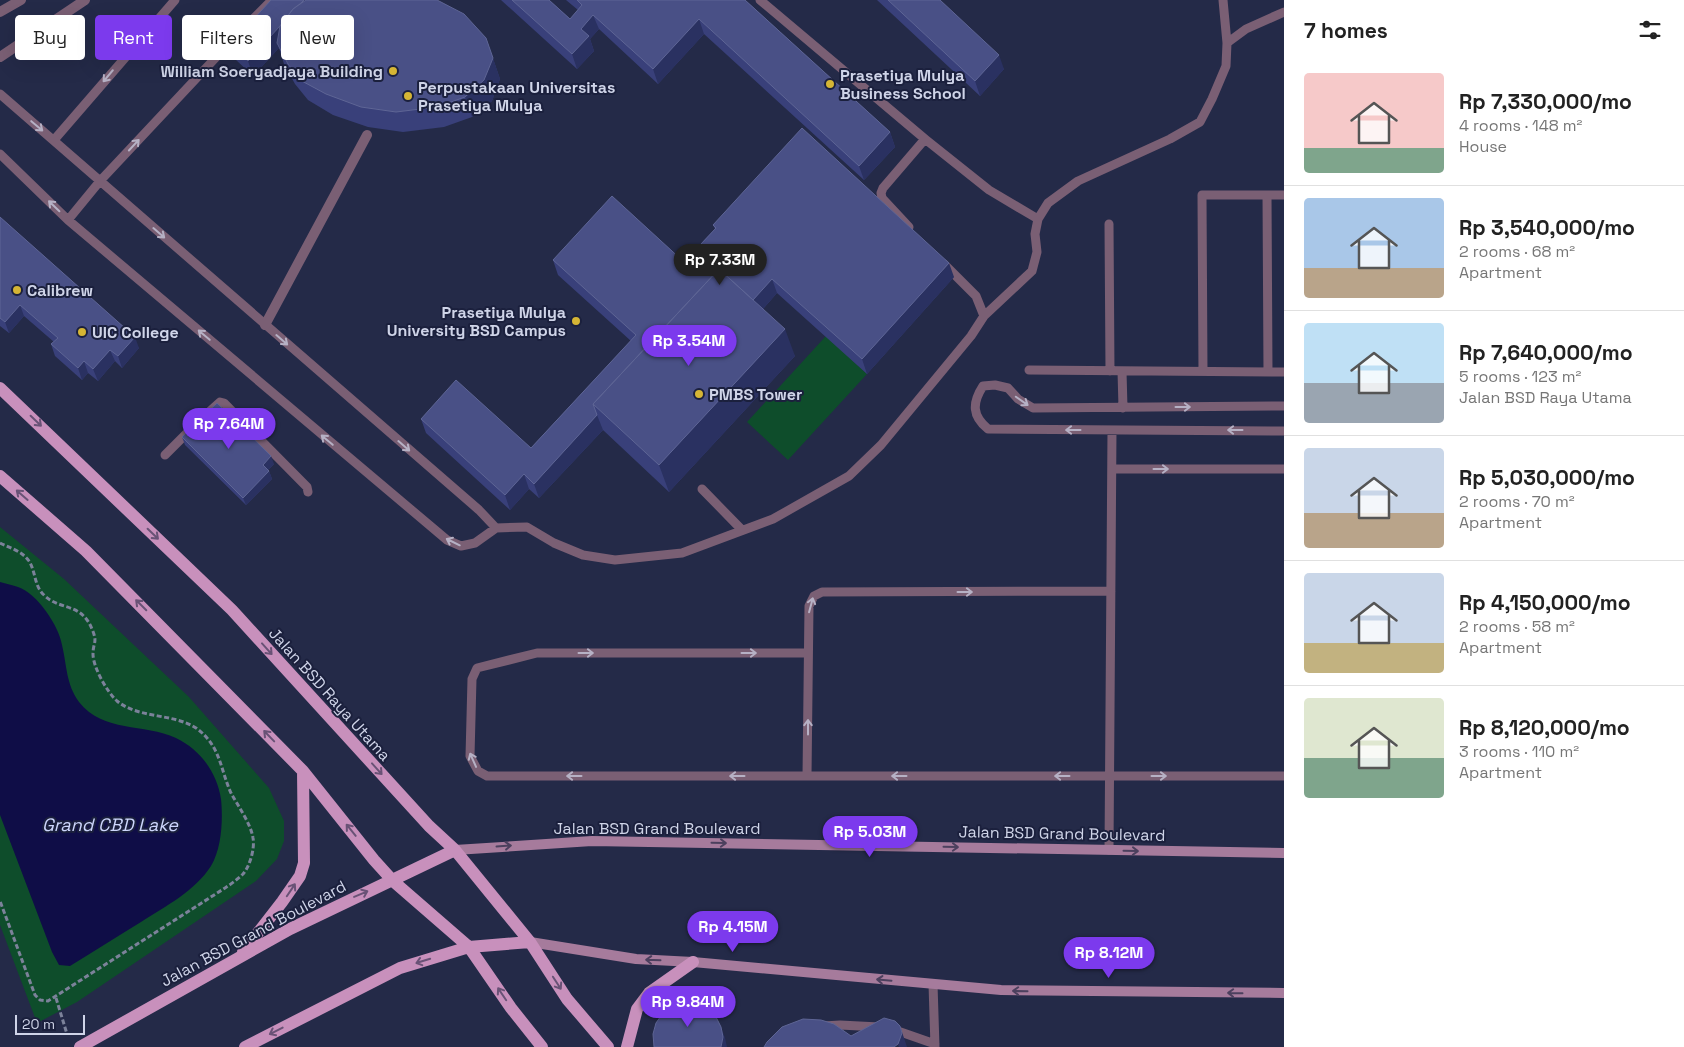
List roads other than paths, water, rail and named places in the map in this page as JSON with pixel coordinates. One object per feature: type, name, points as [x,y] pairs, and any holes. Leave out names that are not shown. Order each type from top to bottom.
[{"type":"main road","name":"Jalan BSD Raya Utama","points":[[0,388],[232,610],[429,826],[455,850],[530,942],[567,999],[608,1047]]},
{"type":"main road","points":[[0,476],[86,550],[303,771],[393,881],[469,947],[511,1008],[542,1047]]},
{"type":"main road","points":[[240,956],[300,876],[304,863],[303,771]]},
{"type":"main road","name":"Jalan BSD Grand Boulevard","points":[[80,1047],[240,956],[345,901],[393,881],[455,850],[592,841],[1284,853]]},
{"type":"main road","points":[[245,1047],[400,968],[469,947],[530,942],[636,959],[693,962],[1001,990],[1284,993]]},
{"type":"main road","points":[[627,1047],[637,1009],[649,993],[693,962]]},
{"type":"street","points":[[0,12],[21,0]]},
{"type":"street","points":[[0,57],[85,0]]},
{"type":"street","points":[[265,325],[367,135]]},
{"type":"lane","points":[[54,140],[175,0]]},
{"type":"lane","points":[[68,220],[100,181],[272,0]]},
{"type":"lane","points":[[760,0],[925,139],[989,190],[1038,218]]},
{"type":"lane","points":[[0,154],[68,220],[448,540],[461,546],[475,543],[496,528],[527,527],[554,543],[583,555],[615,560],[682,553],[772,519],[849,476],[882,445],[971,336],[984,316],[1032,271],[1037,252],[1035,234],[1038,218],[1048,203],[1078,181],[1170,139],[1200,122],[1226,66],[1227,43],[1223,0]]},
{"type":"lane","points":[[1227,43],[1246,29],[1284,12]]},
{"type":"lane","points":[[0,94],[479,510],[496,528]]},
{"type":"lane","points":[[913,232],[882,198],[881,193],[883,188],[925,139]]},
{"type":"lane","points":[[1204,371],[1202,195],[1284,195]]},
{"type":"lane","points":[[1267,195],[1268,371]]},
{"type":"lane","points":[[1110,224],[1110,371]]},
{"type":"lane","points":[[941,260],[976,296],[984,316]]},
{"type":"lane","points":[[1029,370],[1284,372]]},
{"type":"lane","points":[[1122,371],[1123,408]]},
{"type":"lane","points":[[1284,406],[1033,408],[1018,399],[1008,388],[995,385],[983,386],[975,398],[975,410],[981,422],[988,429],[1284,431]]},
{"type":"lane","points":[[165,455],[220,402],[224,403],[307,487],[308,492]]},
{"type":"lane","points":[[1109,850],[1112,430]]},
{"type":"lane","points":[[1112,470],[1284,469]]},
{"type":"lane","points":[[702,489],[742,530]]},
{"type":"lane","points":[[808,776],[809,606],[814,596],[822,592],[1111,591]]},
{"type":"lane","points":[[808,653],[538,653],[477,668],[472,679],[470,756],[478,771],[488,776],[1284,776]]},
{"type":"lane","points":[[811,1027],[854,1025],[895,1029],[935,1046],[933,984]]},
{"type":"water","name":"Grand CBD Lake","points":[[0,582],[25,590],[46,611],[60,637],[67,675],[72,688],[79,702],[89,712],[100,719],[112,723],[164,733],[185,743],[200,756],[212,771],[221,799],[222,824],[220,842],[215,859],[197,883],[170,904],[70,966],[59,965],[52,952],[0,815]]},
{"type":"place","name":"William Soeryadjaya Building","points":[[393,71]]},
{"type":"place","name":"Prasetiya Mulya Business School","points":[[830,84]]},
{"type":"place","name":"Perpustakaan Universitas Prasetiya Mulya","points":[[408,96]]},
{"type":"place","name":"Calibrew","points":[[17,290]]},
{"type":"place","name":"Prasetiya Mulya University BSD Campus","points":[[576,321]]},
{"type":"place","name":"UIC College","points":[[82,332]]},
{"type":"place","name":"PMBS Tower","points":[[699,394]]}]
